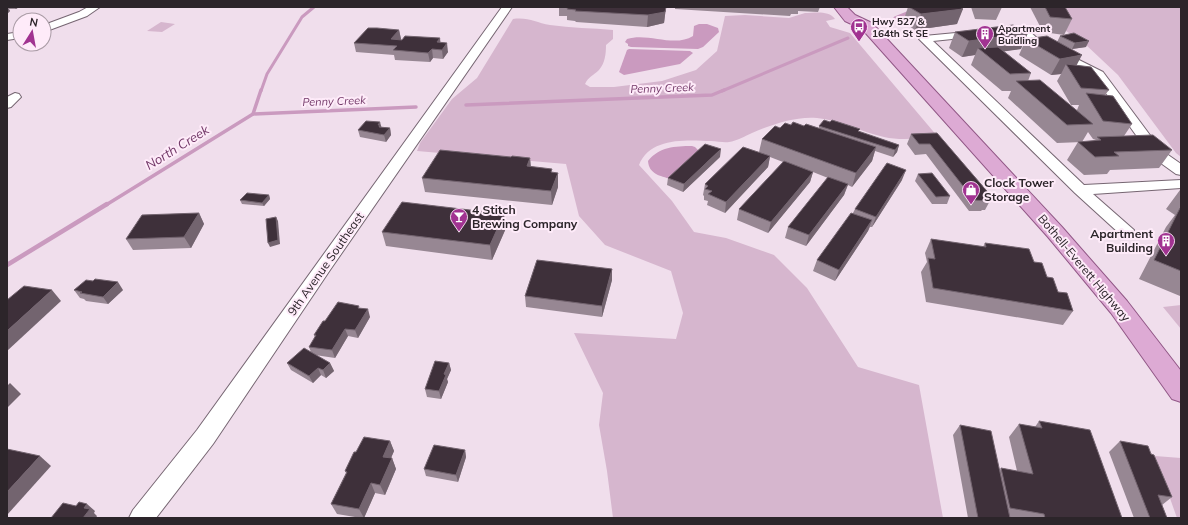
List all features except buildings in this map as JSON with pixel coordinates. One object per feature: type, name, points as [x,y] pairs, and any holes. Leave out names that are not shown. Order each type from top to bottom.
[{"type":"main road","name":"Bothell-Everett Highway","points":[[840,7],[850,18],[863,17],[1055,232],[1119,307],[1181,391]]},
{"type":"street","points":[[52,26],[83,14],[95,7]]},
{"type":"street","name":"9th Avenue Southeast","points":[[141,518],[205,437],[507,7]]},
{"type":"street","points":[[1126,230],[1080,190],[924,39],[1022,30],[1034,42],[1099,75],[1156,153],[1181,170]]},
{"type":"street","points":[[1080,190],[1181,184]]},
{"type":"shaded area","points":[[1052,7],[1181,7],[1181,157],[1176,153],[1118,75],[1084,43],[1066,31]]},
{"type":"shaded area","points":[[805,13],[825,13],[832,16],[835,19],[826,21],[830,27],[850,33],[938,137],[897,139],[875,135],[826,119],[801,118],[775,124],[738,140],[725,142],[670,142],[651,149],[644,156],[639,165],[672,201],[694,232],[726,238],[774,255],[807,288],[858,367],[919,385],[943,518],[613,518],[599,425],[603,393],[574,333],[676,339],[683,313],[671,271],[605,245],[579,216],[566,164],[417,151],[420,143],[452,99],[477,78],[513,19],[528,19],[558,26],[613,30],[613,39],[606,45],[603,64],[585,84],[590,87],[614,87],[662,81],[696,70],[717,51],[725,16],[745,15],[789,18]]},
{"type":"shaded area","points":[[161,22],[175,24],[162,32],[147,31]]},
{"type":"shaded area","points":[[699,24],[707,24],[718,28],[719,32],[703,47],[698,49],[631,47],[625,42],[627,39],[635,37],[678,41],[693,36],[694,26]]},
{"type":"shaded area","points":[[627,50],[690,51],[693,53],[680,64],[624,75],[619,72]]},
{"type":"shaded area","points":[[680,146],[692,146],[700,152],[671,179],[656,174],[650,169],[648,161],[652,156],[662,150]]},
{"type":"shaded area","points":[[1181,305],[1181,329],[1163,307]]},
{"type":"shaded area","points":[[1155,456],[1181,458],[1181,518],[1177,518]]},
{"type":"waterway","name":"North Creek","points":[[261,91],[267,74],[302,17],[314,7]]},
{"type":"waterway","name":"Penny Creek","points":[[895,18],[922,7]]},
{"type":"waterway","name":"Penny Creek","points":[[722,91],[848,38]]},
{"type":"waterway","name":"North Creek","points":[[253,114],[261,90]]},
{"type":"waterway","name":"Penny Creek","points":[[466,105],[712,95],[724,90]]},
{"type":"waterway","name":"Penny Creek","points":[[253,114],[416,107]]},
{"type":"waterway","name":"North Creek","points":[[106,205],[253,114]]},
{"type":"waterway","name":"North Creek","points":[[7,265],[107,204]]},
{"type":"place","name":"Hwy 527 & 164th St SE","points":[[859,42]]},
{"type":"place","name":"Apartment Buidling","points":[[985,49]]},
{"type":"place","name":"Clock Tower Storage","points":[[971,205]]},
{"type":"place","name":"4 Stitch Brewing Company","points":[[459,232]]},
{"type":"place","name":"Apartment Building","points":[[1166,256]]}]
